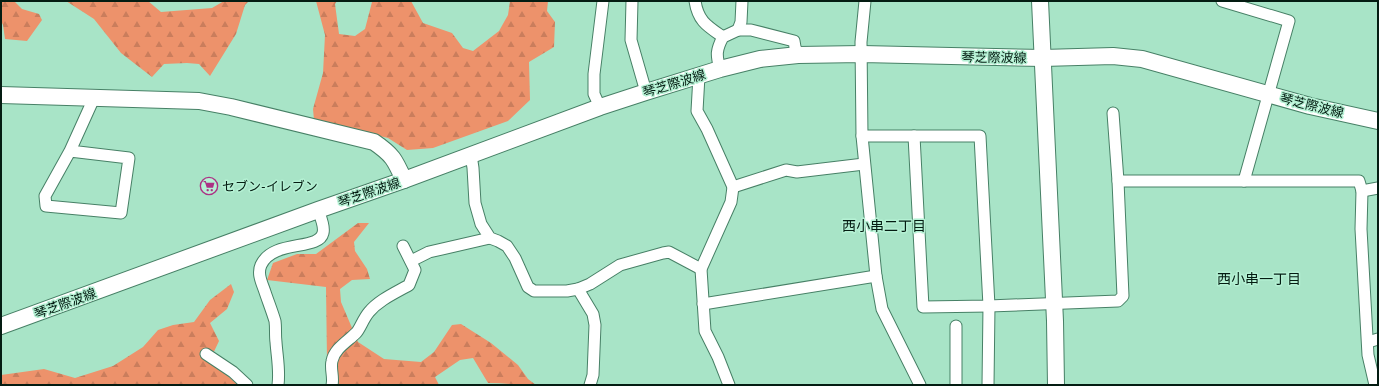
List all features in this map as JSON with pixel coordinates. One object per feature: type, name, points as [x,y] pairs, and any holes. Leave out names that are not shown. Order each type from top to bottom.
[{"type":"main road","points":[[1040,1],[1054,304],[1056,385]]},
{"type":"main road","name":"琴芝際波線","points":[[1,326],[600,108],[720,69],[760,59],[798,55],[862,54],[1043,58],[1113,56],[1142,60],[1310,106],[1378,120]]},
{"type":"main road","points":[[1,95],[199,101],[230,107],[374,142],[392,156],[404,180]]},
{"type":"street","points":[[600,108],[594,94],[594,74],[603,1]]},
{"type":"street","points":[[632,1],[631,40],[646,92]]},
{"type":"street","points":[[695,1],[698,14],[704,24],[723,37]]},
{"type":"street","points":[[738,30],[741,22],[742,1]]},
{"type":"street","points":[[865,1],[861,42],[862,136],[876,276],[882,309],[920,385]]},
{"type":"street","points":[[1222,1],[1289,21],[1244,181]]},
{"type":"street","points":[[720,69],[716,58],[717,48],[723,37],[738,30],[751,30],[794,41],[798,55]]},
{"type":"street","points":[[699,76],[697,111],[707,129],[733,187],[731,202],[701,269],[705,332],[718,357],[729,385]]},
{"type":"street","points":[[70,151],[129,158],[121,213],[46,206],[45,196],[70,151],[94,98]]},
{"type":"street","points":[[914,136],[923,307],[1118,301],[1123,296],[1118,181],[1113,113]]},
{"type":"street","points":[[862,136],[980,136],[989,306],[988,385]]},
{"type":"street","points":[[471,155],[475,204],[481,224],[490,238]]},
{"type":"street","points":[[733,187],[786,170],[798,172],[864,164]]},
{"type":"street","points":[[1118,181],[1359,181],[1362,191],[1361,229],[1373,340],[1368,355],[1375,385]]},
{"type":"street","points":[[1362,191],[1378,188]]},
{"type":"street","points":[[278,385],[280,372],[275,322],[261,281],[259,273],[260,267],[268,255],[274,251],[281,248],[313,243],[321,238],[324,229],[318,210]]},
{"type":"street","points":[[411,261],[429,252],[490,238],[507,246],[515,258],[528,287],[534,291],[567,291],[578,289],[590,284],[620,265],[669,252],[701,269]]},
{"type":"street","points":[[332,385],[332,360],[336,353],[356,332],[370,311],[384,299],[409,285],[414,270],[403,246]]},
{"type":"street","points":[[703,304],[876,276]]},
{"type":"street","points":[[578,289],[593,314],[595,325],[593,375],[590,385]]},
{"type":"street","points":[[956,326],[956,385]]},
{"type":"street","points":[[206,354],[233,372],[247,385]]},
{"type":"green space","points":[[1,1],[14,1],[22,9],[39,14],[42,20],[27,41],[5,39],[1,21]]},
{"type":"green space","points":[[66,1],[148,1],[161,12],[212,8],[224,1],[249,1],[245,5],[236,34],[210,76],[199,64],[187,63],[164,64],[152,77],[121,53],[94,19]]},
{"type":"green space","points":[[316,1],[337,1],[335,4],[339,34],[355,36],[365,29],[372,2],[411,1],[423,23],[452,33],[463,48],[473,51],[499,31],[508,15],[510,1],[548,1],[547,11],[555,22],[554,47],[529,62],[530,100],[508,121],[433,148],[407,150],[388,138],[314,120],[313,109],[323,73],[325,35]]},
{"type":"green space","points":[[358,223],[369,223],[354,242],[355,251],[367,269],[370,279],[352,280],[340,289],[341,302],[358,342],[384,359],[421,362],[434,352],[452,325],[461,324],[491,343],[518,365],[528,379],[536,385],[488,383],[473,358],[460,360],[435,377],[439,385],[337,385],[327,360],[326,287],[267,280],[273,263],[297,254],[316,254]]},
{"type":"green space","points":[[231,284],[234,292],[227,309],[210,323],[219,341],[210,360],[238,385],[1,385],[1,375],[44,369],[75,378],[113,366],[143,347],[158,330],[173,325],[194,322],[210,300]]},
{"type":"place","name":"セブン-イレブン","points":[[209,186]]},
{"type":"district","name":"西小串二丁目","points":[[884,226]]},
{"type":"district","name":"西小串一丁目","points":[[1259,279]]}]
